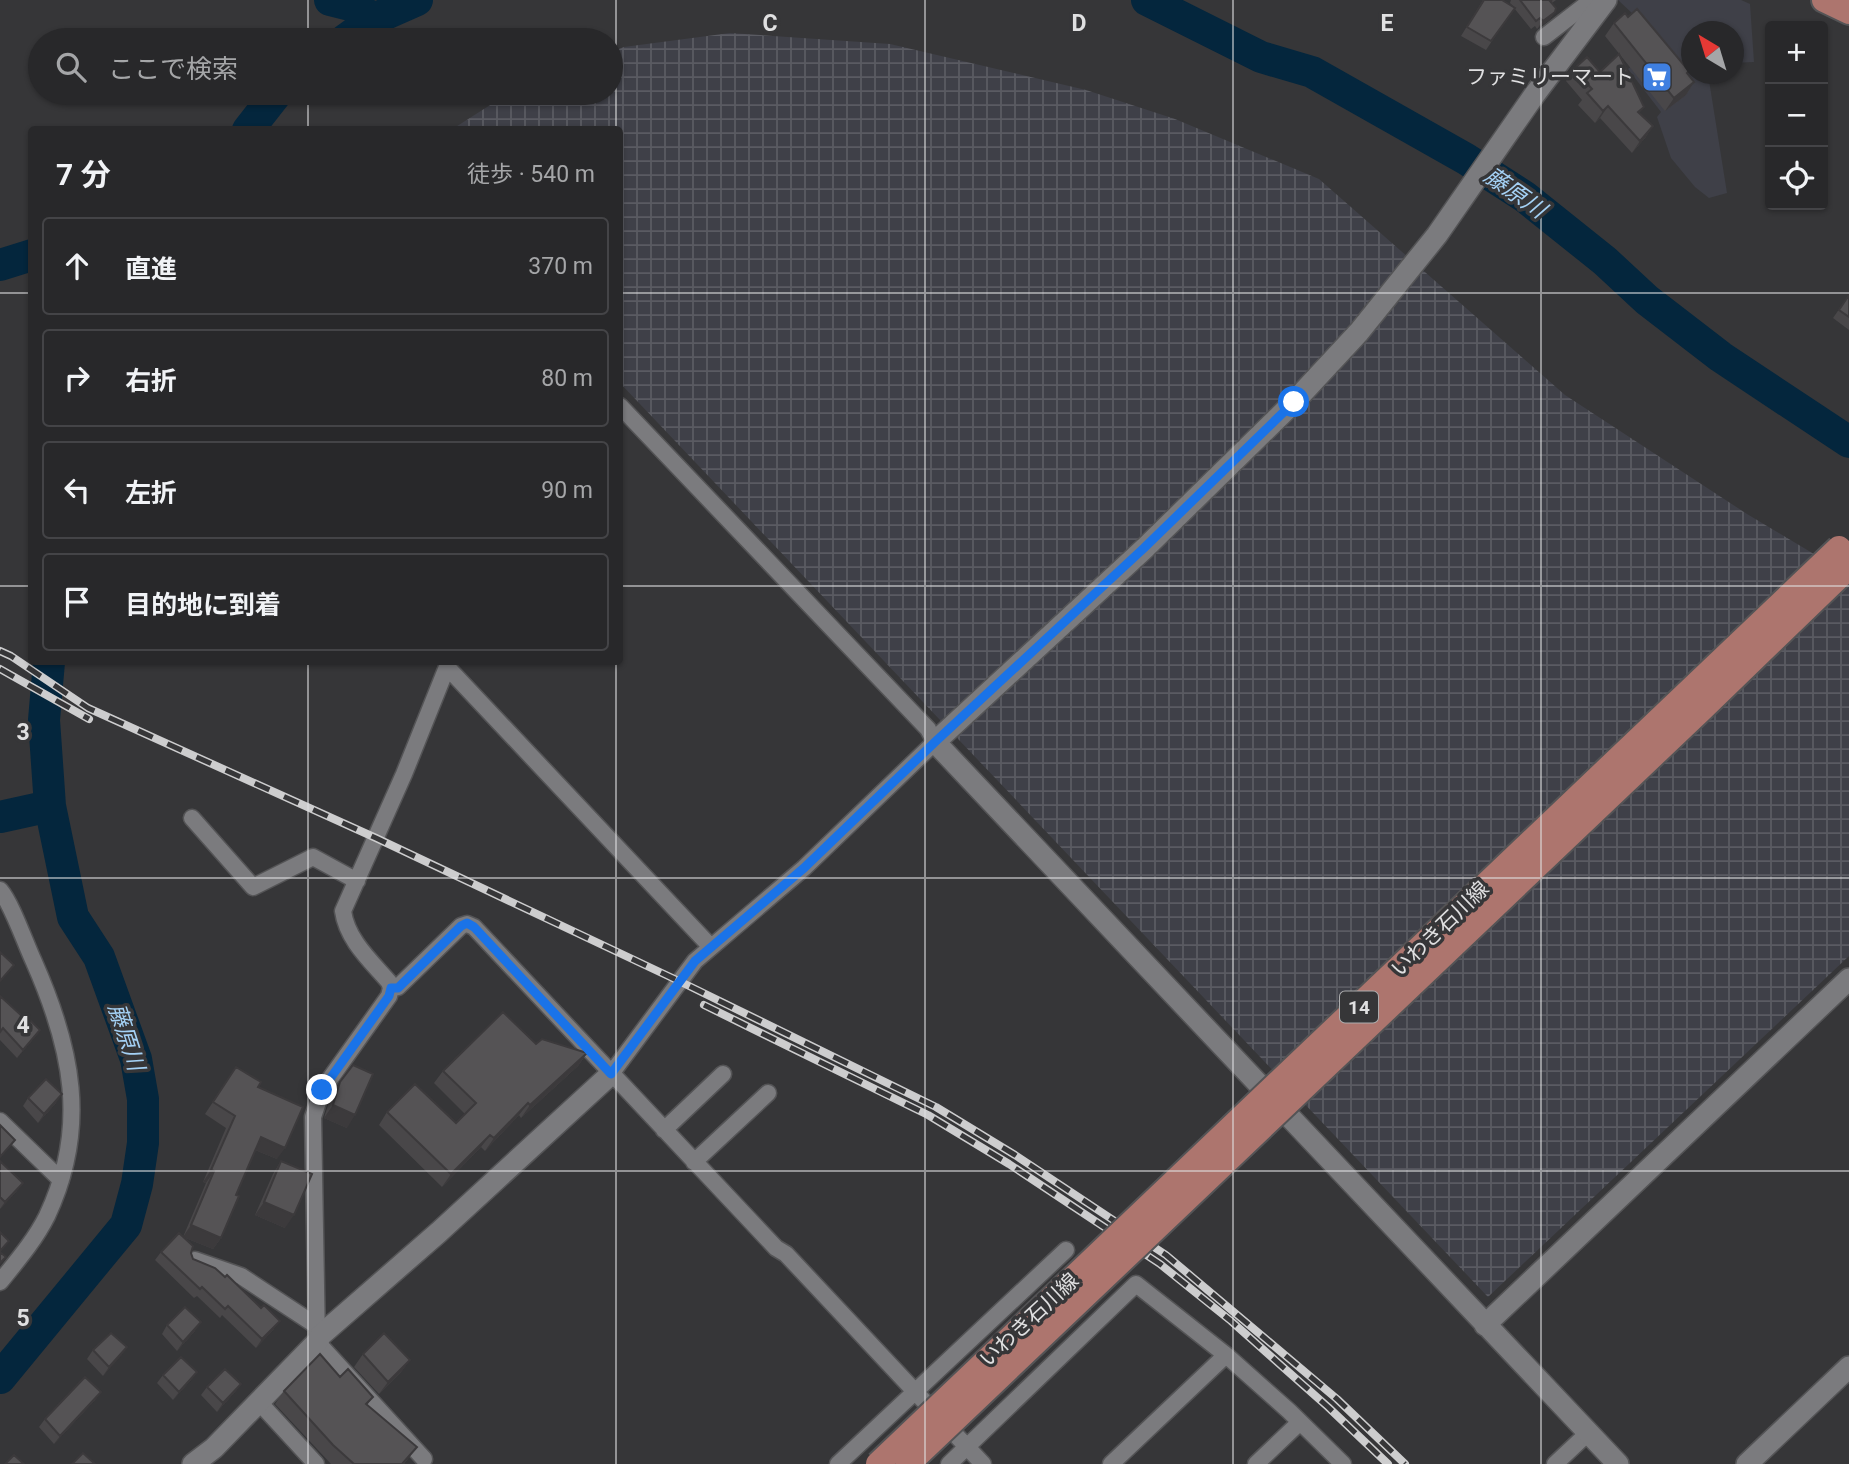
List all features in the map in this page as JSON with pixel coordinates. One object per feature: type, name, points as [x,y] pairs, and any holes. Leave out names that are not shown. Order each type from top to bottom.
[{"type":"main road","points":[[1824,0],[1849,12]]},
{"type":"main road","name":"いわき石川線","points":[[878,1464],[1846,551]]},
{"type":"main road","name":"いわき石川線","points":[[908,1464],[1691,720],[1846,551]]},
{"type":"street","points":[[1544,37],[1588,3],[1604,2]]},
{"type":"street","points":[[317,1334],[321,1335],[439,1232],[611,1074],[695,961],[804,868],[1144,548],[1294,402],[1359,332],[1437,235],[1604,2]]},
{"type":"street","points":[[623,409],[928,729],[935,742],[1618,1464]]},
{"type":"street","points":[[391,988],[345,926],[344,912],[448,665]]},
{"type":"street","points":[[449,665],[711,947]]},
{"type":"street","points":[[192,818],[253,887],[313,857],[357,881]]},
{"type":"street","points":[[0,890],[45,986],[64,1042],[71,1079],[72,1122],[61,1180],[46,1218],[0,1282]]},
{"type":"street","points":[[391,988],[398,988],[461,926],[467,923],[474,927],[983,1464]]},
{"type":"street","points":[[1485,1325],[1849,979]]},
{"type":"street","points":[[193,1464],[214,1448],[317,1334],[313,1116],[315,1104],[322,1090],[389,996],[391,988]]},
{"type":"street","points":[[664,1130],[723,1074]]},
{"type":"street","points":[[694,1162],[768,1093]]},
{"type":"street","points":[[0,1121],[61,1180]]},
{"type":"street","points":[[838,1464],[1066,1250]]},
{"type":"street","points":[[195,1260],[241,1276],[317,1334],[424,1459]]},
{"type":"street","points":[[948,1464],[1136,1284],[1226,1354],[1343,1464]]},
{"type":"street","points":[[1111,1464],[1226,1354]]},
{"type":"street","points":[[1747,1464],[1849,1367]]},
{"type":"street","points":[[258,1401],[316,1464]]},
{"type":"street","points":[[1256,1464],[1299,1423]]},
{"type":"street","points":[[1555,1464],[1588,1433]]},
{"type":"shaded area","points":[[1618,0],[1741,0],[1750,4],[1754,62],[1744,62],[1744,21],[1681,21],[1681,84],[1710,84],[1727,193],[1709,198],[1695,187],[1671,158],[1657,117],[1661,112],[1628,69],[1658,45]]},
{"type":"shaded area","points":[[730,33],[890,44],[1086,90],[1175,119],[1319,179],[1565,395],[1747,514],[1849,575],[1849,956],[1488,1297],[623,386],[623,126],[457,126],[490,105],[623,105],[624,47]]},
{"type":"building","points":[[1484,0],[1502,0],[1515,8],[1491,41],[1467,27]]},
{"type":"building","points":[[1520,0],[1552,0],[1550,1],[1556,8],[1555,12],[1543,21],[1540,18],[1536,21]]},
{"type":"building","points":[[1637,9],[1681,61],[1681,84],[1692,84],[1674,98],[1614,23],[1625,13],[1628,17]]},
{"type":"building","points":[[1619,54],[1644,107],[1638,112],[1653,126],[1640,141],[1608,106],[1603,111],[1587,93],[1592,89],[1574,69],[1587,57],[1600,72]]},
{"type":"building","points":[[1849,295],[1849,317],[1839,310]]},
{"type":"building","points":[[0,952],[14,965],[0,981]]},
{"type":"building","points":[[0,996],[40,1030],[23,1050],[3,1028],[0,1032]]},
{"type":"building","points":[[503,1012],[536,1044],[542,1039],[587,1053],[530,1105],[528,1103],[494,1138],[490,1135],[451,1174],[387,1112],[415,1084],[456,1123],[476,1103],[443,1071]]},
{"type":"building","points":[[353,1065],[373,1074],[355,1115],[333,1105],[340,1082]]},
{"type":"building","points":[[236,1067],[261,1082],[258,1087],[303,1107],[285,1148],[261,1137],[221,1238],[191,1225],[235,1116],[213,1102]]},
{"type":"building","points":[[46,1079],[62,1094],[44,1114],[28,1098]]},
{"type":"building","points":[[0,1125],[15,1140],[0,1157]]},
{"type":"building","points":[[0,1161],[23,1183],[5,1202],[0,1197]]},
{"type":"building","points":[[281,1161],[312,1174],[294,1215],[264,1202]]},
{"type":"building","points":[[0,1232],[9,1241],[0,1251]]},
{"type":"building","points":[[179,1233],[193,1246],[193,1259],[215,1268],[225,1277],[227,1275],[261,1308],[264,1305],[280,1321],[262,1339],[228,1306],[225,1309],[202,1287],[200,1289],[161,1252]]},
{"type":"building","points":[[0,1252],[6,1257],[0,1263]]},
{"type":"building","points":[[185,1307],[201,1322],[183,1342],[167,1325]]},
{"type":"building","points":[[111,1333],[127,1347],[109,1367],[93,1350]]},
{"type":"building","points":[[384,1333],[410,1360],[388,1382],[363,1354]]},
{"type":"building","points":[[320,1354],[340,1377],[348,1369],[373,1397],[366,1404],[417,1447],[402,1464],[354,1464],[284,1391]]},
{"type":"building","points":[[181,1357],[197,1372],[179,1392],[163,1375]]},
{"type":"building","points":[[225,1369],[241,1384],[223,1403],[207,1387]]},
{"type":"building","points":[[85,1377],[101,1392],[60,1436],[45,1419]]},
{"type":"building","points":[[83,1453],[95,1464],[72,1464]]},
{"type":"building","points":[[14,1455],[24,1464],[5,1464]]},
{"type":"waterway","points":[[330,0],[354,6],[374,19]]},
{"type":"waterway","name":"藤原川","points":[[362,28],[374,19],[417,0]]},
{"type":"waterway","name":"藤原川","points":[[1147,0],[1261,57],[1312,72],[1466,159],[1525,197],[1605,261],[1647,300],[1721,357],[1849,442]]},
{"type":"waterway","name":"藤原川","points":[[251,126],[268,105]]},
{"type":"waterway","points":[[0,265],[28,256]]},
{"type":"waterway","name":"藤原川","points":[[0,1378],[126,1225],[137,1184],[143,1143],[143,1099],[136,1059],[99,957],[73,917],[50,806],[44,720],[49,665]]},
{"type":"waterway","points":[[0,817],[50,806]]},
{"type":"railway","points":[[0,651],[88,708],[376,838],[683,983],[936,1107],[1015,1155],[1166,1255],[1337,1399],[1405,1464]]},
{"type":"railway","points":[[0,669],[89,719]]},
{"type":"railway","points":[[704,1005],[928,1115],[1009,1164],[1160,1264],[1231,1321],[1388,1464]]},
{"type":"place","name":"ファミリーマート","points":[[1657,77]]},
{"type":"route","points":[[322,1090],[389,996],[391,988],[398,988],[467,923],[474,927],[611,1074],[695,961],[804,868],[1144,548],[1294,402]]}]
